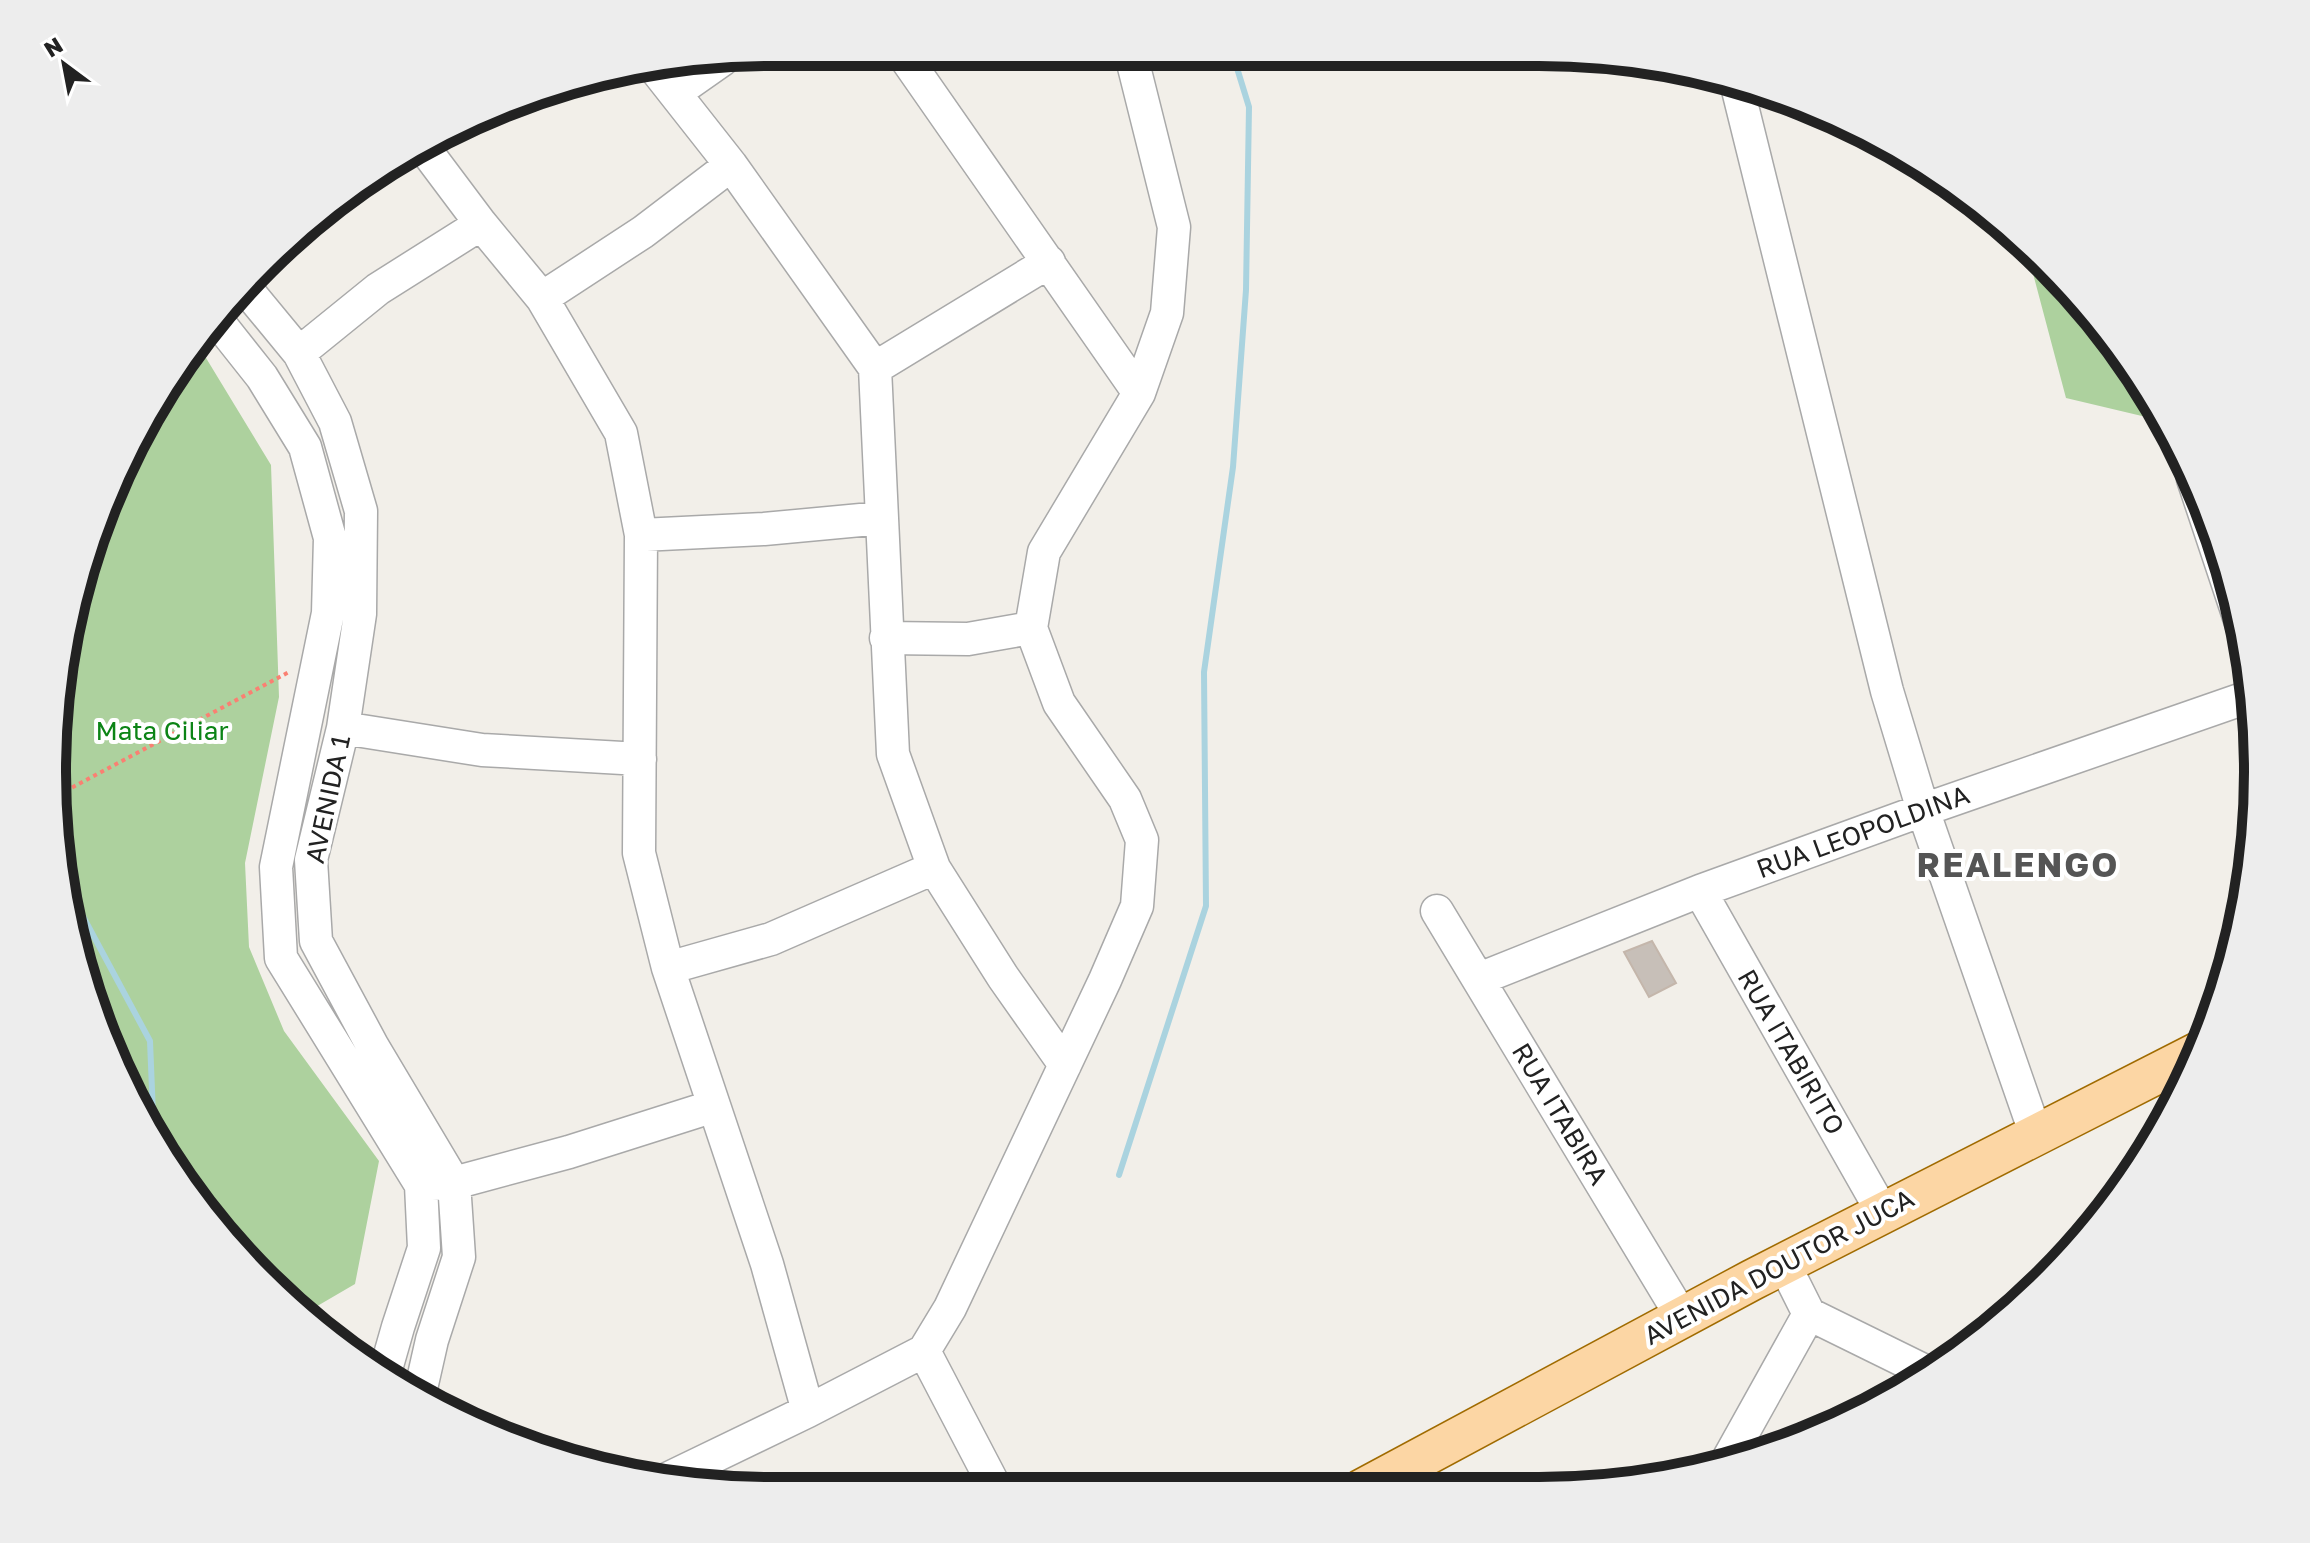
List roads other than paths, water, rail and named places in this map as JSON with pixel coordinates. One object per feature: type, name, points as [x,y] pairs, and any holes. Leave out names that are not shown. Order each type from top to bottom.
[{"type":"main road","name":"AVENIDA DOUTOR JUCA","points":[[1385,1477],[1682,1317],[1797,1288],[1883,1213],[2181,1061]]},
{"type":"main road","name":"AVENIDA DOUTOR JUCA","points":[[1438,1477],[1573,1403],[2162,1101]]},
{"type":"street","points":[[911,66],[1139,393]]},
{"type":"street","points":[[683,1471],[924,1351],[950,1308],[1137,906],[1142,840],[1125,799],[1059,703],[1031,628],[1044,552],[1139,393],[1167,313],[1174,227],[1134,66]]},
{"type":"street","points":[[695,71],[666,82],[731,165],[875,368],[893,754],[934,868],[1003,977],[1065,1065]]},
{"type":"street","points":[[1739,95],[1883,675],[1923,810],[2036,1135]]},
{"type":"street","points":[[429,155],[542,298],[621,433],[641,535],[639,853],[668,968],[767,1264],[808,1411]]},
{"type":"street","points":[[542,298],[643,232],[731,165]]},
{"type":"street","points":[[299,353],[378,289],[481,224]]},
{"type":"street","points":[[875,368],[1049,262]]},
{"type":"street","name":"AVENIDA 1","points":[[251,295],[299,353],[335,422],[361,511],[360,614],[343,728],[311,860],[316,941],[373,1047],[454,1183],[459,1257],[432,1340],[422,1384]]},
{"type":"street","name":"AVENIDA 1","points":[[223,328],[262,377],[305,447],[330,538],[328,613],[276,867],[281,958],[421,1185],[424,1248],[388,1363]]},
{"type":"street","points":[[641,535],[764,529],[882,518]]},
{"type":"street","points":[[886,638],[968,639],[1031,628]]},
{"type":"street","name":"RUA LEOPOLDINA","points":[[1479,979],[1700,891],[2240,700]]},
{"type":"street","points":[[343,728],[482,750],[640,759]]},
{"type":"street","points":[[668,968],[771,939],[934,868]]},
{"type":"street","name":"RUA ITABIRITO","points":[[1700,891],[1883,1213]]},
{"type":"street","name":"RUA ITABIRA","points":[[1437,911],[1682,1317]]},
{"type":"street","points":[[421,1185],[454,1183],[569,1152],[714,1106]]},
{"type":"street","points":[[1731,1450],[1797,1288],[1918,1366]]},
{"type":"street","points":[[924,1351],[990,1477]]},
{"type":"waterway","points":[[1119,1175],[1206,906],[1204,672],[1233,467],[1246,290],[1249,107],[1236,66]]},
{"type":"waterway","points":[[81,912],[150,1041],[153,1109]]},
{"type":"district","name":"REALENGO","points":[[2018,865]]},
{"type":"park label","name":"Mata Ciliar","points":[[162,731]]}]
